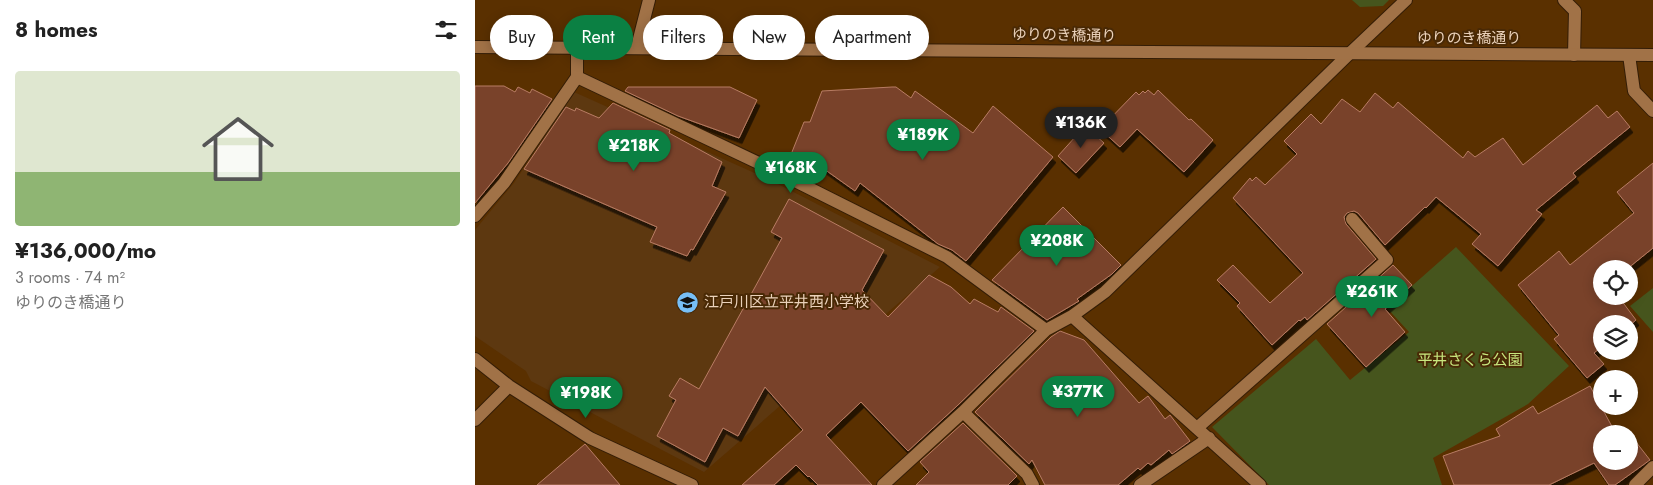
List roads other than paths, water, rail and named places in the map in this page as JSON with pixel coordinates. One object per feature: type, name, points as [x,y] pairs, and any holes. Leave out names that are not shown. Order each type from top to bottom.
[{"type":"street","points":[[637,46],[649,0]]},
{"type":"street","points":[[883,485],[963,412],[1046,330],[1072,316],[1105,292],[1406,0]]},
{"type":"street","points":[[1564,0],[1575,11],[1574,54]]},
{"type":"street","name":"ゆりのき橋通り","points":[[633,46],[1349,54],[1653,55]]},
{"type":"street","name":"ゆりのき橋通り","points":[[475,47],[563,47]]},
{"type":"street","points":[[1629,55],[1634,91],[1653,111]]},
{"type":"street","points":[[475,216],[504,183],[577,77],[577,60]]},
{"type":"street","points":[[577,77],[767,167],[947,257],[1046,330]]},
{"type":"street","points":[[1197,428],[1387,260],[1352,219]]},
{"type":"street","points":[[1072,316],[1261,485]]},
{"type":"street","points":[[475,359],[509,386],[590,438],[692,485]]},
{"type":"street","points":[[475,420],[509,386]]},
{"type":"street","points":[[963,412],[1027,474],[1033,485]]},
{"type":"street","points":[[1140,485],[1209,438]]},
{"type":"street","points":[[1635,485],[1653,467]]},
{"type":"place","name":"江戸川区立平井西小学校","points":[[688,302]]},
{"type":"park label","name":"平井さくら公園","points":[[1470,360]]}]
